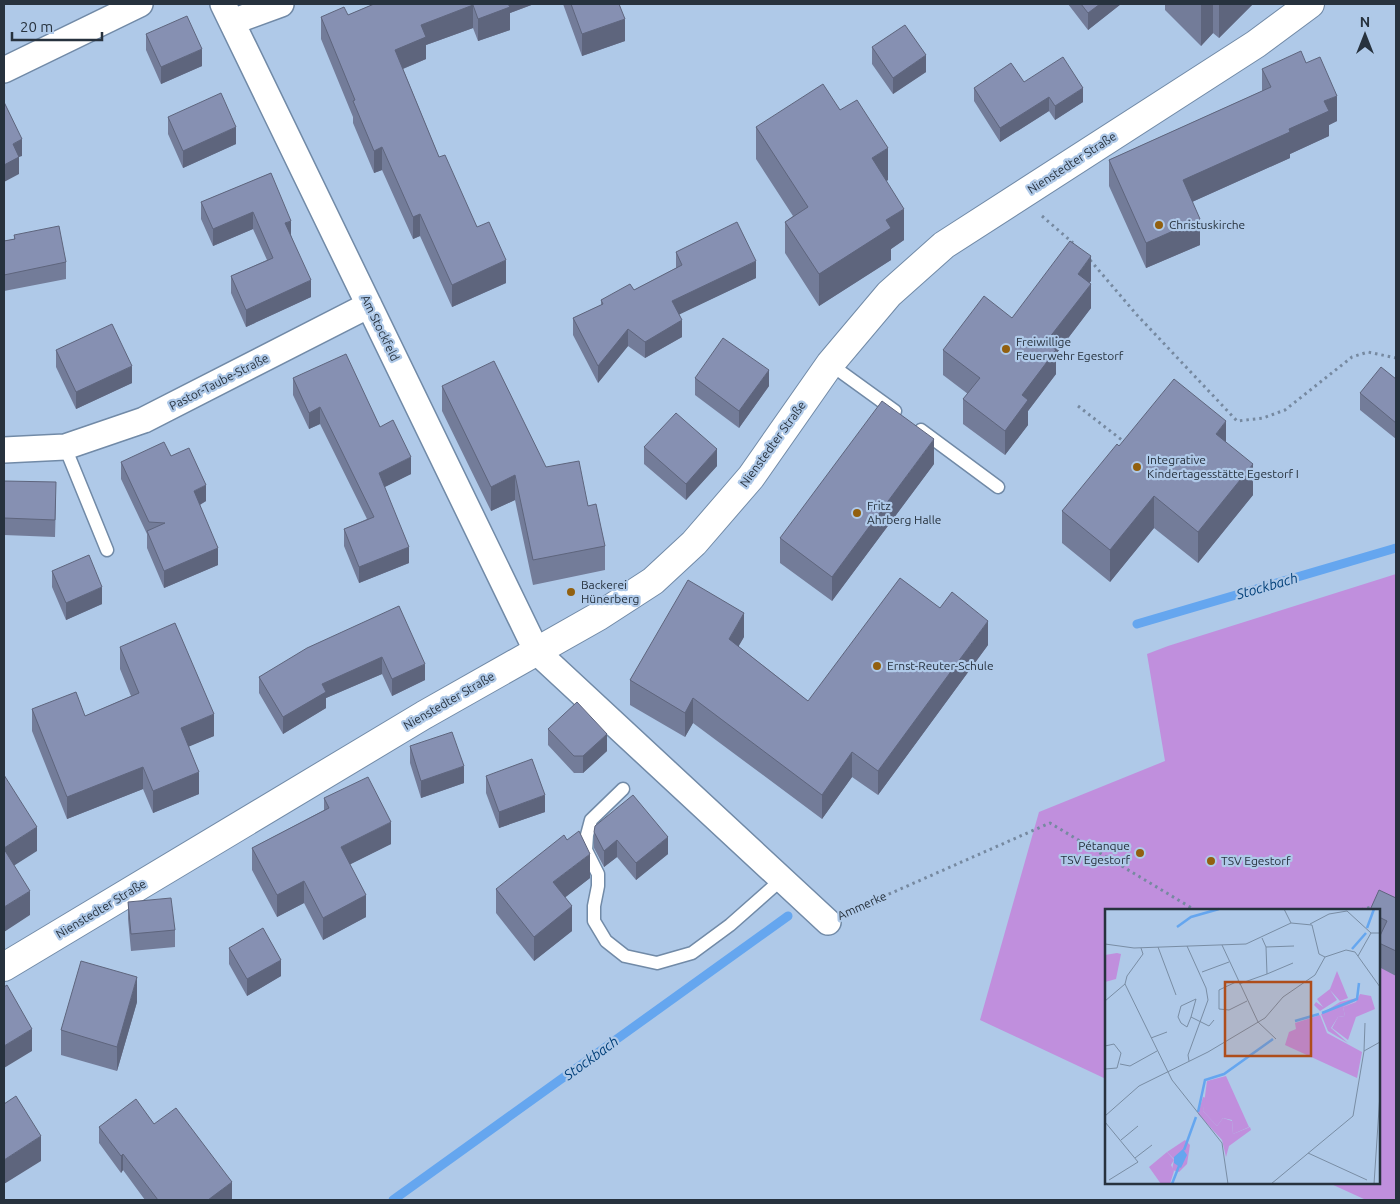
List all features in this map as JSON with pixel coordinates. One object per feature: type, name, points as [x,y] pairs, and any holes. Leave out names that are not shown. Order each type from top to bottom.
[{"type":"main road","name":"Nienstedter Straße","points":[[4,967],[424,715],[599,616],[653,581],[694,543],[751,476],[830,364],[889,294],[944,245],[1256,44],[1310,4]]},
{"type":"street","points":[[4,70],[140,4]]},
{"type":"street","points":[[228,13],[281,4]]},
{"type":"street","name":"Am Stockfeld","points":[[228,13],[537,652]]},
{"type":"street","name":"Pastor-Taube-Straße","points":[[4,450],[65,447],[144,420],[369,305]]},
{"type":"street","name":"Ammerke","points":[[537,652],[828,922]]},
{"type":"lane","points":[[830,364],[998,486]]},
{"type":"lane","points":[[65,447],[107,550]]},
{"type":"lane","points":[[623,789],[591,820],[586,850],[598,874],[594,921],[606,940],[625,956],[657,964],[692,952],[730,925],[782,879]]},
{"type":"path","points":[[1020,196],[1077,247]]},
{"type":"path","points":[[1084,254],[1137,315],[1237,421],[1263,418],[1285,410],[1352,357],[1368,352],[1396,358]]},
{"type":"path","points":[[1078,406],[1132,448]]},
{"type":"path","name":"Ammerke","points":[[828,922],[1050,823],[1193,909]]},
{"type":"path","points":[[1364,909],[1378,904]]},
{"type":"shaded area","name":"TSV Egestorf","points":[[1396,574],[1396,1200],[1366,1200],[1331,1184],[1380,1184],[1380,909],[1105,909],[1105,1079],[980,1020],[1039,812],[1165,761],[1147,654]]},
{"type":"building","points":[[374,4],[508,4],[510,7],[478,19],[473,5],[421,25],[426,37],[395,50],[439,157],[445,155],[477,227],[489,222],[506,260],[452,285],[420,214],[413,217],[382,147],[374,151],[321,17],[344,7],[348,15]]},
{"type":"building","points":[[571,4],[619,4],[625,19],[582,34]]},
{"type":"building","points":[[1081,4],[1100,4],[1088,13]]},
{"type":"building","points":[[187,16],[202,49],[161,67],[146,34]]},
{"type":"building","points":[[905,25],[926,55],[893,78],[872,47]]},
{"type":"building","points":[[1301,51],[1306,63],[1320,57],[1337,96],[1324,101],[1329,111],[1289,129],[1290,132],[1183,180],[1200,219],[1146,243],[1109,160],[1271,87],[1262,69]]},
{"type":"building","points":[[1063,57],[1083,88],[1055,106],[1049,97],[1000,128],[974,88],[1011,63],[1024,82]]},
{"type":"building","points":[[823,84],[840,110],[857,100],[888,148],[872,158],[904,209],[886,220],[891,228],[819,274],[785,222],[808,207],[756,127]]},
{"type":"building","points":[[221,93],[236,127],[183,151],[168,117]]},
{"type":"building","points":[[4,102],[22,139],[13,144],[19,157],[4,165]]},
{"type":"building","points":[[271,173],[291,221],[285,223],[311,280],[246,310],[231,276],[273,258],[253,212],[213,229],[201,202]]},
{"type":"building","points":[[737,222],[756,261],[672,301],[682,320],[645,342],[628,329],[598,366],[573,318],[603,304],[601,300],[630,284],[634,290],[682,265],[676,252]]},
{"type":"building","points":[[59,226],[66,262],[4,275],[4,241],[15,239],[14,235]]},
{"type":"building","points":[[1070,241],[1091,256],[1078,274],[1091,284],[1046,342],[1056,350],[1022,395],[1028,400],[1005,431],[963,399],[980,378],[943,350],[984,296],[1012,318]]},
{"type":"building","points":[[112,324],[132,366],[76,392],[56,350]]},
{"type":"building","points":[[723,338],[769,370],[739,411],[695,378]]},
{"type":"building","points":[[346,354],[380,427],[393,420],[411,457],[379,473],[409,547],[359,567],[344,529],[374,517],[320,407],[309,413],[293,378]]},
{"type":"building","points":[[494,361],[546,467],[579,461],[588,506],[596,504],[605,546],[533,560],[515,475],[491,487],[442,386]]},
{"type":"building","points":[[1381,367],[1396,379],[1396,423],[1360,393]]},
{"type":"building","points":[[1174,379],[1226,421],[1216,434],[1253,464],[1198,532],[1154,496],[1110,550],[1062,511]]},
{"type":"building","name":"Fritz Ahrberg Halle","points":[[882,401],[934,439],[832,577],[780,538]]},
{"type":"building","points":[[676,413],[717,449],[686,484],[644,447]]},
{"type":"building","points":[[164,442],[171,456],[189,448],[206,485],[194,491],[218,548],[164,571],[147,531],[165,523],[149,522],[121,462]]},
{"type":"building","points":[[4,481],[56,482],[55,520],[4,518]]},
{"type":"building","points":[[89,555],[102,587],[66,603],[52,571]]},
{"type":"building","points":[[900,578],[940,608],[952,592],[988,621],[878,771],[852,752],[822,795],[693,698],[685,713],[630,680],[688,580],[744,613],[729,639],[808,701]]},
{"type":"building","points":[[399,606],[425,664],[392,679],[382,657],[322,684],[326,692],[283,717],[259,677],[307,648]]},
{"type":"building","points":[[175,623],[214,714],[181,728],[199,772],[153,791],[143,767],[67,797],[32,709],[76,692],[85,716],[139,693],[120,647]]},
{"type":"building","points":[[577,702],[607,734],[583,756],[574,756],[548,729]]},
{"type":"building","points":[[452,732],[464,766],[421,781],[410,746]]},
{"type":"building","points":[[532,759],[545,795],[499,812],[486,776]]},
{"type":"building","points":[[4,775],[37,827],[4,848]]},
{"type":"building","points":[[368,777],[391,822],[341,847],[366,895],[323,918],[304,881],[277,895],[252,848],[329,808],[324,798]]},
{"type":"building","points":[[633,795],[668,837],[636,863],[617,840],[604,851],[594,832],[595,826]]},
{"type":"building","points":[[579,831],[590,854],[553,882],[572,906],[534,937],[496,889],[564,835],[567,840]]},
{"type":"building","points":[[4,849],[30,891],[4,907]]},
{"type":"building","points":[[1379,890],[1396,898],[1396,951],[1380,943],[1380,936],[1387,921],[1380,918],[1380,909],[1370,909]]},
{"type":"building","points":[[171,898],[175,930],[131,934],[128,902]]},
{"type":"building","points":[[263,928],[281,960],[247,979],[229,948]]},
{"type":"building","points":[[81,961],[137,977],[117,1047],[61,1030]]},
{"type":"building","points":[[7,985],[32,1029],[4,1046],[4,987]]},
{"type":"building","points":[[16,1096],[41,1136],[4,1160],[4,1104]]},
{"type":"building","points":[[136,1099],[154,1124],[176,1108],[232,1182],[208,1200],[158,1200],[123,1154],[121,1156],[99,1127]]},
{"type":"waterway","name":"Stockbach","points":[[1137,624],[1396,548]]},
{"type":"waterway","name":"Stockbach","points":[[393,1200],[788,916]]},
{"type":"place","name":"Christuskirche","points":[[1159,225]]},
{"type":"place","name":"Freiwillige Feuerwehr Egestorf","points":[[1006,349]]},
{"type":"place","name":"Integrative Kindertagesstätte Egestorf I","points":[[1137,467]]},
{"type":"place","name":"Fritz Ahrberg Halle","points":[[857,513]]},
{"type":"place","name":"Backerei Hünerberg","points":[[571,592]]},
{"type":"place","name":"Ernst-Reuter-Schule","points":[[877,666]]},
{"type":"place","name":"Pétanque TSV Egestorf","points":[[1140,853]]},
{"type":"place","name":"TSV Egestorf","points":[[1211,861]]}]
